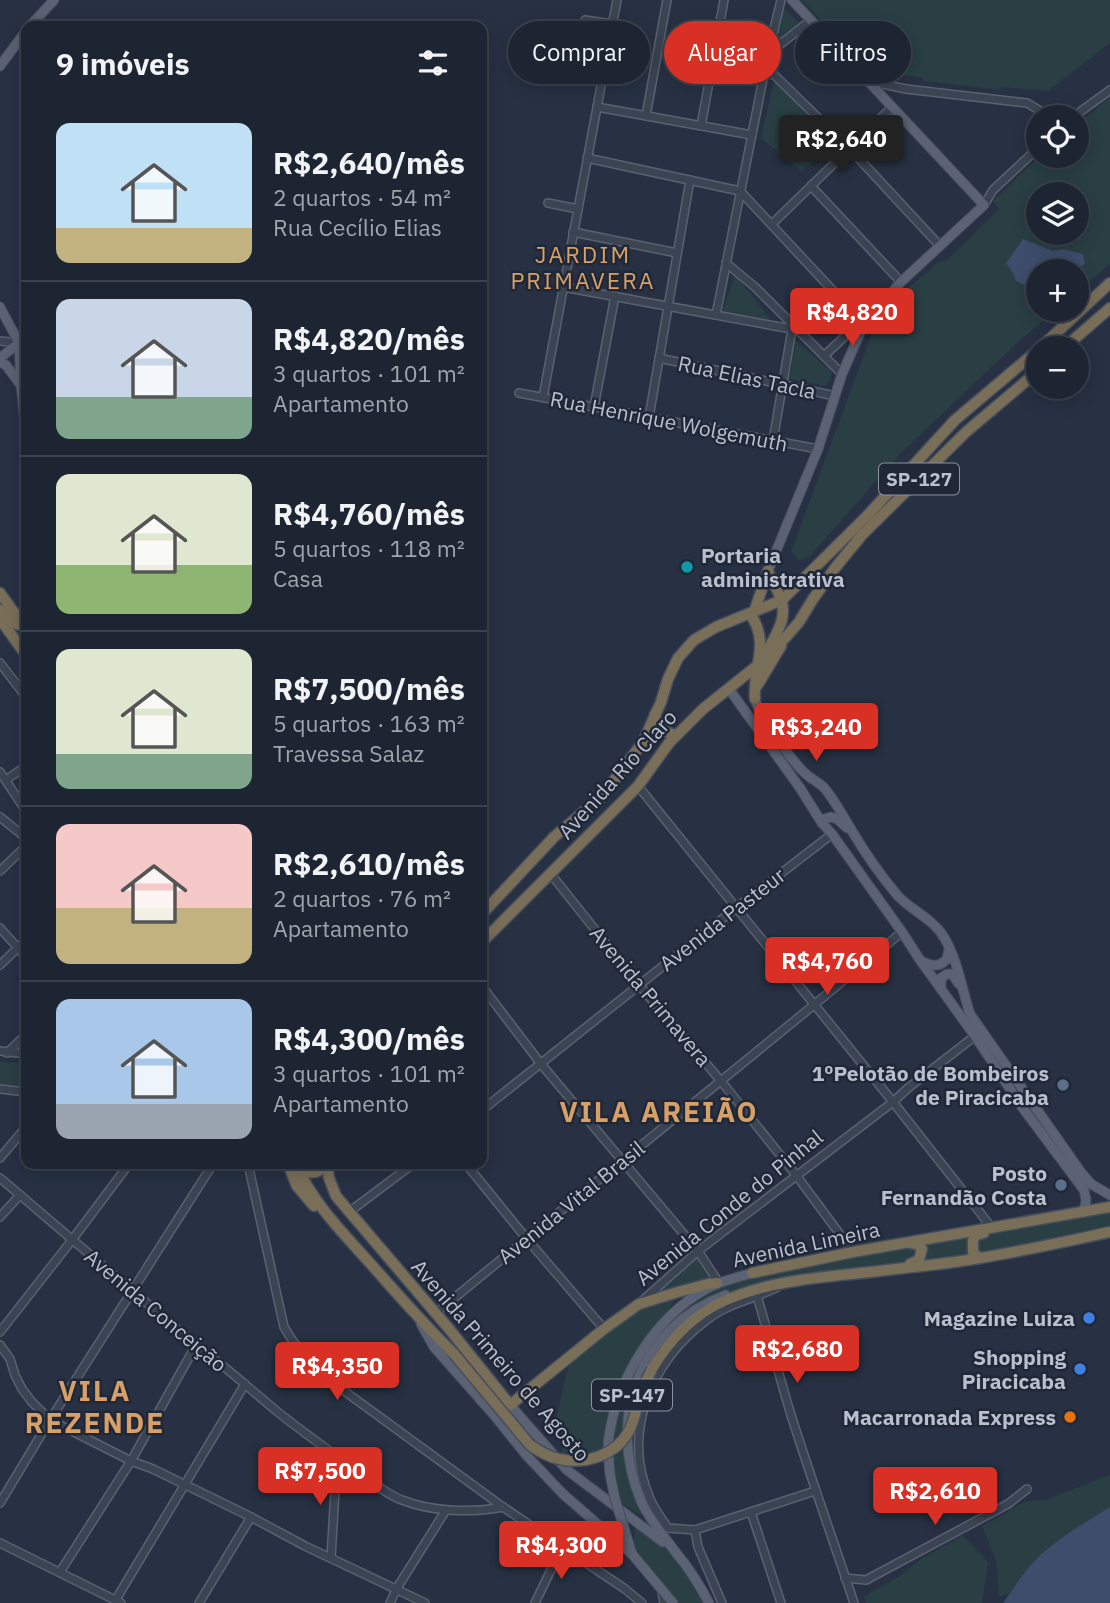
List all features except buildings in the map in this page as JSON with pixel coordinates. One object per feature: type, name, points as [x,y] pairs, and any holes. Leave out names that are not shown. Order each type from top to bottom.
[{"type":"highway","name":"SP-127","points":[[1053,336],[1110,283]]},
{"type":"highway","points":[[1078,336],[1110,308]]},
{"type":"highway","name":"SP-127","points":[[782,600],[867,516],[955,421],[1026,360]]},
{"type":"highway","name":"SP-127","points":[[786,637],[862,535],[966,432],[1026,381]]},
{"type":"highway","points":[[768,571],[778,582],[797,586]]},
{"type":"highway","points":[[758,665],[781,625],[783,612],[782,600],[768,571]]},
{"type":"highway","points":[[755,699],[761,638],[752,613],[768,571]]},
{"type":"highway","points":[[0,593],[21,621]]},
{"type":"highway","name":"Avenida Rio Claro","points":[[487,909],[554,837],[600,798],[643,742],[678,658],[694,640],[716,627],[782,600]]},
{"type":"highway","points":[[0,610],[7,619],[21,625]]},
{"type":"highway","points":[[0,619],[21,648]]},
{"type":"highway","points":[[755,699],[757,687],[786,637]]},
{"type":"highway","name":"Avenida Rio Claro","points":[[487,937],[638,786],[676,735],[703,709],[758,665],[786,637]]},
{"type":"highway","points":[[655,714],[658,726],[676,735]]},
{"type":"highway","name":"Avenida Primeiro de Agosto","points":[[295,1169],[297,1186],[307,1199],[342,1231],[419,1319]]},
{"type":"highway","points":[[301,1169],[316,1173],[321,1169]]},
{"type":"highway","name":"Avenida Primeiro de Agosto","points":[[327,1169],[337,1196],[349,1212],[510,1405]]},
{"type":"highway","name":"Avenida Limeira","points":[[752,1273],[853,1252],[1107,1209]]},
{"type":"highway","points":[[979,1258],[973,1252],[976,1235],[1024,1223]]},
{"type":"highway","name":"Avenida Limeira","points":[[419,1319],[454,1354],[530,1445],[559,1459],[589,1460],[606,1454],[620,1444],[631,1429],[642,1388],[673,1339],[701,1314],[723,1301],[788,1282],[979,1258],[1110,1232]]},
{"type":"highway","points":[[884,1271],[919,1260],[922,1255],[920,1246],[908,1243]]},
{"type":"highway","name":"Avenida Conde do Pinhal","points":[[510,1405],[639,1304],[718,1283]]},
{"type":"main road","points":[[35,21],[54,0]]},
{"type":"main road","points":[[792,0],[811,20]]},
{"type":"main road","points":[[0,66],[21,38]]},
{"type":"main road","points":[[768,571],[818,449],[862,322],[984,205],[870,84]]},
{"type":"main road","points":[[0,307],[19,343],[21,385]]},
{"type":"main road","points":[[19,343],[0,360],[21,385]]},
{"type":"main road","points":[[729,689],[975,1036],[1022,1107],[1084,1190],[1107,1209]]},
{"type":"main road","points":[[755,699],[757,707],[803,772],[827,791],[853,833],[901,898],[946,939],[949,956],[945,961],[940,965],[929,965],[920,960]]},
{"type":"main road","points":[[822,823],[824,819],[831,817],[853,833]]},
{"type":"main road","points":[[948,948],[958,967],[970,1014],[1085,1177],[1091,1184],[1110,1195]]},
{"type":"main road","points":[[941,989],[941,978],[952,974],[964,995]]},
{"type":"main road","points":[[1022,1107],[1032,1101]]},
{"type":"main road","points":[[1084,1190],[1084,1212]]},
{"type":"main road","name":"Avenida Limeira","points":[[632,1554],[615,1499],[610,1474],[608,1436],[627,1374],[647,1342],[687,1302],[718,1283],[752,1273]]},
{"type":"main road","name":"Avenida Limeira","points":[[678,1555],[653,1523],[641,1501],[633,1476],[629,1455],[628,1419],[636,1379],[661,1339],[692,1311],[727,1295],[756,1293]]},
{"type":"main road","name":"Avenida Primeiro de Agosto","points":[[419,1319],[434,1347],[527,1456],[563,1494],[632,1554]]},
{"type":"main road","name":"Avenida Primeiro de Agosto","points":[[510,1405],[567,1470],[636,1520],[678,1555]]},
{"type":"main road","name":"SP-147","points":[[632,1554],[673,1603]]},
{"type":"main road","name":"SP-147","points":[[678,1555],[709,1603]]},
{"type":"street","points":[[613,21],[617,0]]},
{"type":"street","points":[[646,116],[667,0]]},
{"type":"street","points":[[701,126],[724,0]]},
{"type":"street","points":[[776,21],[781,0]]},
{"type":"street","points":[[585,20],[592,21]]},
{"type":"street","points":[[781,44],[811,20]]},
{"type":"street","points":[[781,82],[849,148],[940,246]]},
{"type":"street","points":[[543,397],[601,84]]},
{"type":"street","points":[[716,315],[762,84]]},
{"type":"street","points":[[882,84],[1030,105]]},
{"type":"street","points":[[1089,105],[1110,90]]},
{"type":"street","points":[[597,107],[752,135]]},
{"type":"street","points":[[772,224],[892,107]]},
{"type":"street","points":[[587,158],[740,191],[862,322],[824,355]]},
{"type":"street","points":[[984,205],[993,190],[1026,159]]},
{"type":"street","points":[[649,417],[690,180]]},
{"type":"street","points":[[811,186],[901,282]]},
{"type":"street","points":[[548,203],[578,209]]},
{"type":"street","points":[[573,232],[677,253]]},
{"type":"street","points":[[726,263],[755,287],[794,329],[842,374]]},
{"type":"street","points":[[563,287],[794,329]]},
{"type":"street","points":[[594,407],[615,296]]},
{"type":"street","points":[[773,441],[794,329]]},
{"type":"street","points":[[0,341],[19,343]]},
{"type":"street","name":"Rua Elias Tacla","points":[[659,358],[835,396]]},
{"type":"street","name":"Rua Henrique Wolgemuth","points":[[519,393],[818,449]]},
{"type":"street","points":[[0,663],[21,690]]},
{"type":"street","points":[[6,780],[21,770]]},
{"type":"street","points":[[0,772],[21,803]]},
{"type":"street","points":[[638,786],[992,1228]]},
{"type":"street","points":[[0,817],[21,834]]},
{"type":"street","name":"Avenida Pasteur","points":[[487,1106],[832,834]]},
{"type":"street","points":[[0,872],[21,851]]},
{"type":"street","name":"Avenida Primavera","points":[[550,873],[639,985],[721,1081],[853,1252]]},
{"type":"street","points":[[0,928],[21,951]]},
{"type":"street","name":"Avenida Vital Brasil","points":[[435,1314],[902,932]]},
{"type":"street","points":[[0,965],[21,946]]},
{"type":"street","points":[[487,993],[541,1064],[698,1251],[718,1283]]},
{"type":"street","name":"Avenida Conde do Pinhal","points":[[639,1304],[698,1251],[975,1036]]},
{"type":"street","points":[[4,1052],[21,1039]]},
{"type":"street","points":[[0,1089],[21,1091]]},
{"type":"street","points":[[0,1158],[21,1133]]},
{"type":"street","points":[[0,1332],[125,1169]]},
{"type":"street","points":[[0,1503],[210,1169]]},
{"type":"street","points":[[249,1169],[284,1326],[292,1342],[321,1374],[503,1507],[642,1603]]},
{"type":"street","points":[[349,1212],[406,1169]]},
{"type":"street","points":[[470,1169],[604,1329]]},
{"type":"street","name":"Avenida Conceição","points":[[0,1178],[196,1345],[337,1457],[381,1488],[400,1499],[446,1510],[482,1511],[503,1507]]},
{"type":"street","points":[[0,1217],[20,1195]]},
{"type":"street","points":[[815,1491],[695,1530],[668,1528],[651,1501],[643,1478],[639,1429],[651,1387],[661,1367],[680,1342],[709,1318],[756,1293],[815,1491],[854,1603]]},
{"type":"street","points":[[0,1345],[10,1359],[22,1389],[50,1420],[425,1603]]},
{"type":"street","points":[[60,1572],[131,1461],[196,1345]]},
{"type":"street","points":[[0,1543],[118,1602],[245,1384]]},
{"type":"street","points":[[331,1558],[337,1457]]},
{"type":"street","points":[[845,1578],[866,1580],[1008,1504],[1027,1489]]},
{"type":"street","points":[[390,1603],[446,1510]]},
{"type":"street","points":[[751,1512],[781,1603]]},
{"type":"street","points":[[199,1603],[251,1517]]},
{"type":"street","points":[[695,1530],[698,1547],[722,1603]]},
{"type":"street","points":[[535,1603],[562,1547]]},
{"type":"street","points":[[662,1592],[664,1603]]},
{"type":"green space","points":[[802,0],[1110,0],[1110,43],[1048,91],[1001,87],[1001,90],[924,81],[923,78],[911,76],[911,21],[822,21]]},
{"type":"green space","points":[[783,7],[797,21],[795,26],[781,39],[781,21]]},
{"type":"green space","points":[[773,84],[777,84],[834,141],[802,172],[761,138]]},
{"type":"green space","points":[[1110,97],[1110,264],[1089,281],[1089,259],[1026,259],[1026,322],[1042,322],[902,452],[809,557],[799,560],[791,552],[878,317],[935,264],[948,259],[999,209],[993,201],[1025,170],[1089,168],[1089,115]]},
{"type":"green space","points":[[735,274],[771,320],[723,311]]},
{"type":"green space","points":[[796,341],[832,372],[825,386],[789,379]]},
{"type":"green space","points":[[0,1062],[21,1063],[21,1086],[0,1084]]},
{"type":"green space","points":[[1110,1207],[1110,1232],[741,1292],[636,1379],[629,1455],[647,1513],[640,1515],[615,1499],[608,1445],[618,1399],[657,1330],[717,1283]]},
{"type":"green space","points":[[698,1251],[714,1279],[678,1292],[669,1309],[631,1359],[611,1406],[603,1455],[559,1459],[564,1443],[553,1431],[571,1356]]},
{"type":"green space","points":[[1110,1475],[1110,1556],[999,1597],[996,1560],[982,1526],[1024,1502],[1045,1500]]},
{"type":"green space","points":[[636,1520],[678,1555],[708,1603],[673,1603],[632,1554]]},
{"type":"green space","points":[[963,1535],[988,1562],[982,1603],[866,1603],[864,1596]]},
{"type":"water","points":[[1023,239],[1026,240],[1026,245],[1038,245],[1053,251],[1063,249],[1083,254],[1084,259],[1026,259],[1026,288],[1016,281],[1006,263]]},
{"type":"water","points":[[1110,1507],[1110,1603],[1003,1603],[1039,1557],[1069,1533]]},
{"type":"place","name":"Portaria administrativa","points":[[687,567]]},
{"type":"place","name":"1ºPelotão de Bombeiros de Piracicaba","points":[[1063,1085]]},
{"type":"place","name":"Posto Fernandão Costa","points":[[1061,1185]]},
{"type":"place","name":"Magazine Luiza","points":[[1089,1318]]},
{"type":"place","name":"Shopping Piracicaba","points":[[1080,1369]]},
{"type":"place","name":"Macarronada Express","points":[[1070,1417]]},
{"type":"district","name":"JARDIM PRIMAVERA","points":[[583,267]]},
{"type":"district","name":"VILA AREIÃO","points":[[659,1111]]},
{"type":"district","name":"VILA REZENDE","points":[[95,1406]]}]
